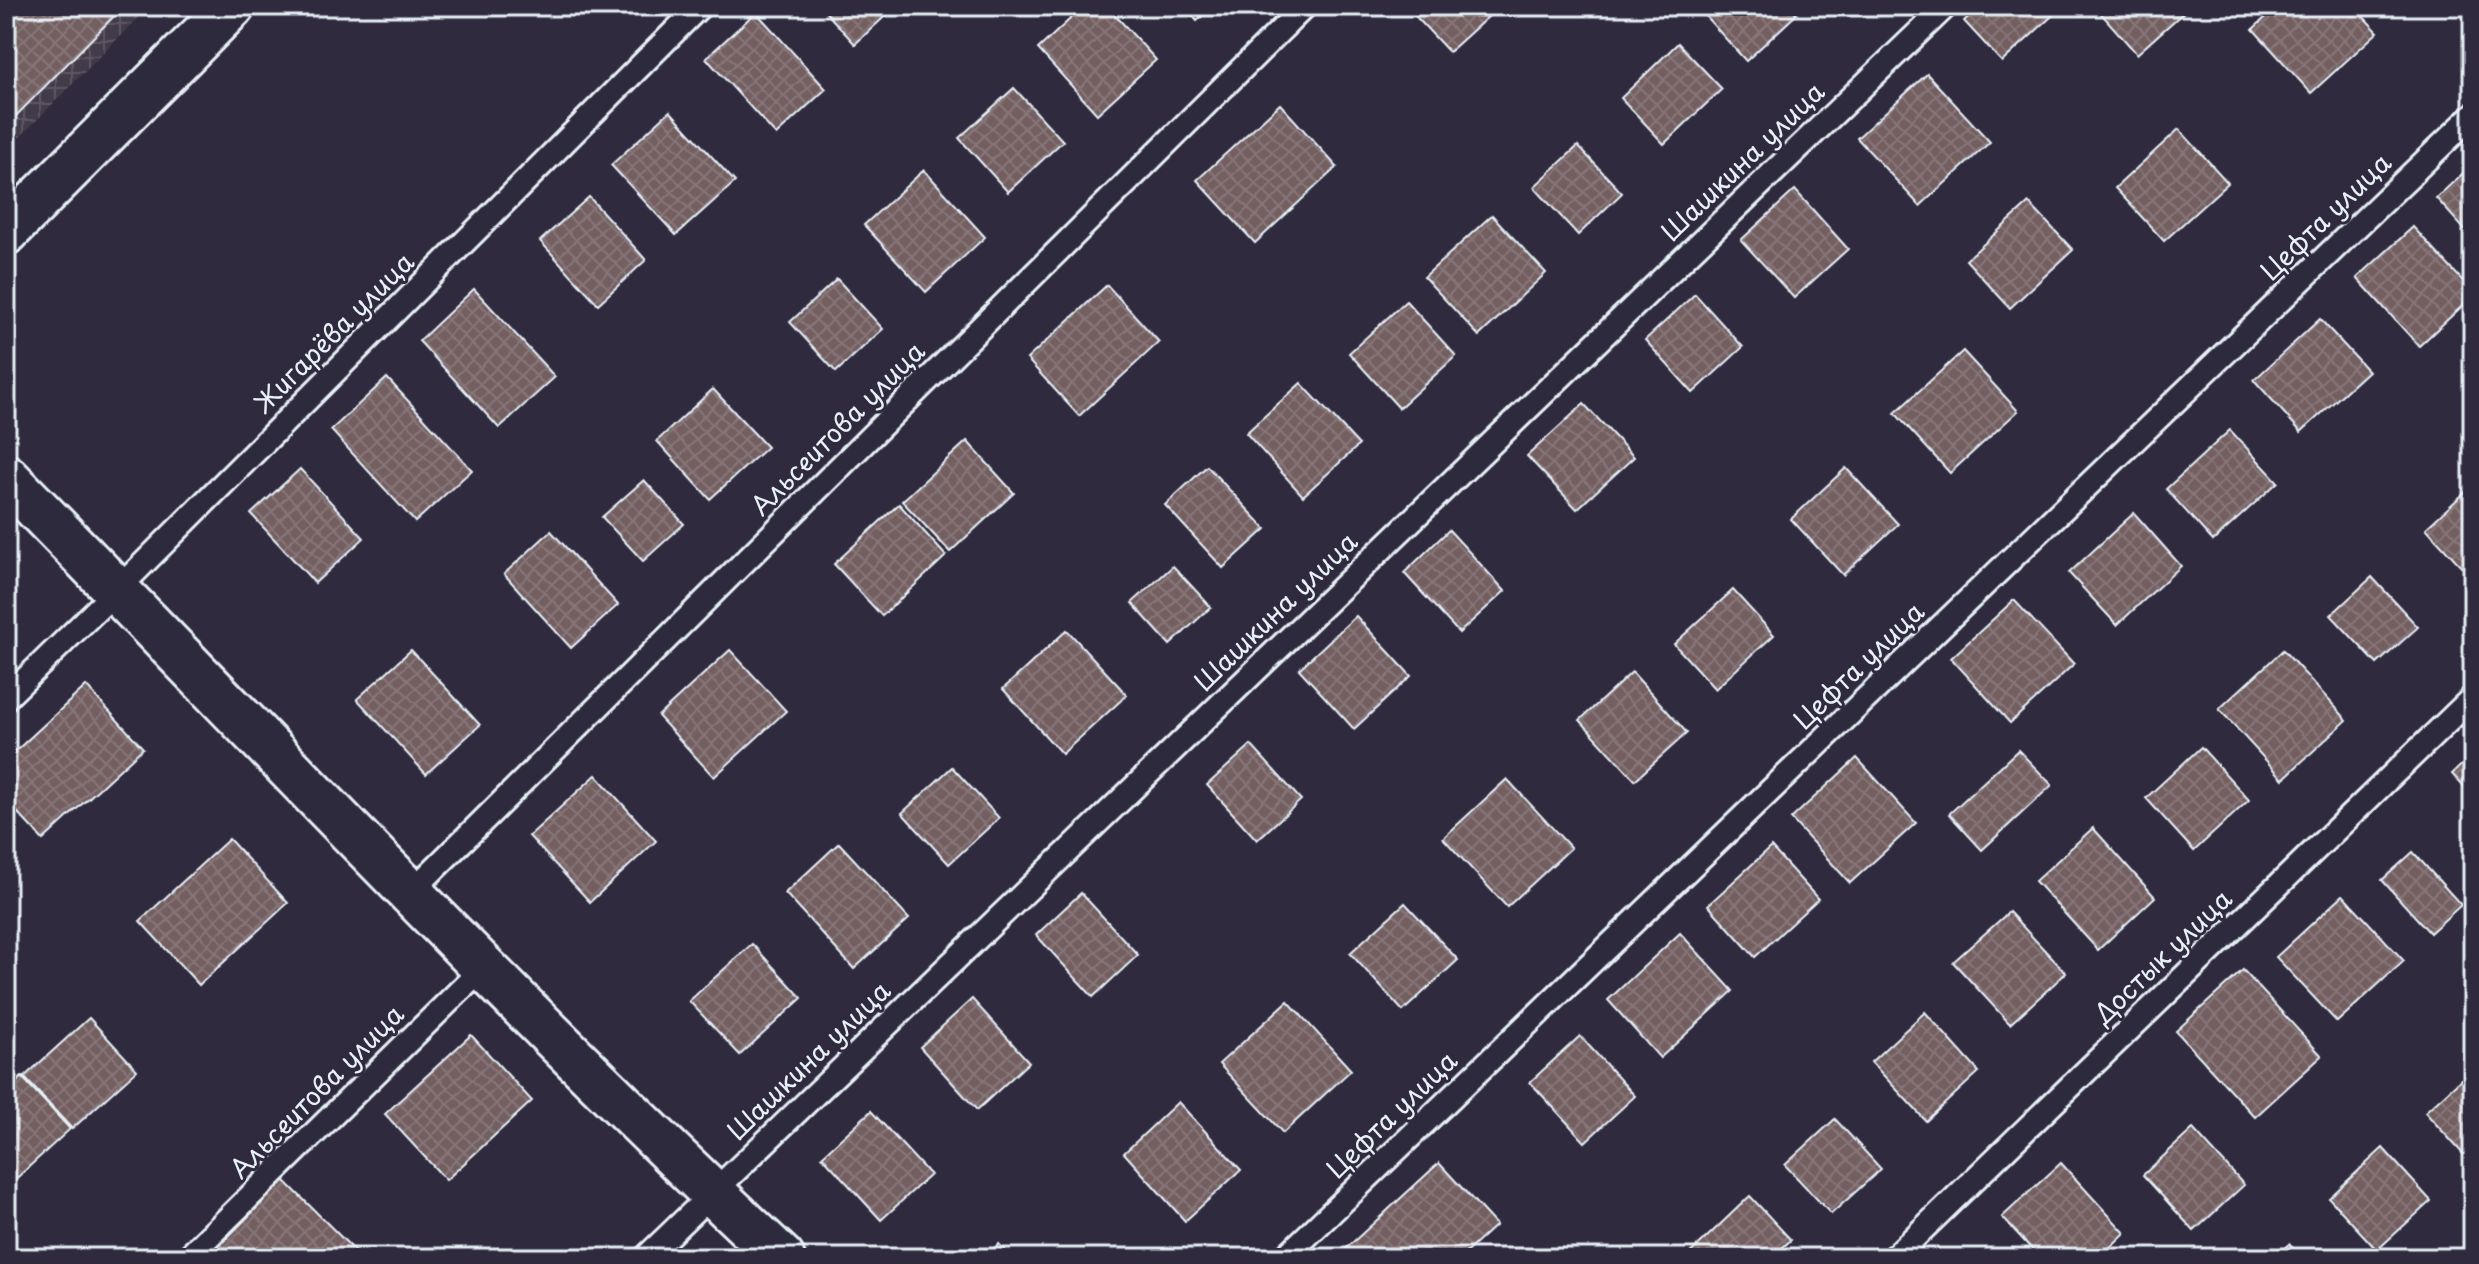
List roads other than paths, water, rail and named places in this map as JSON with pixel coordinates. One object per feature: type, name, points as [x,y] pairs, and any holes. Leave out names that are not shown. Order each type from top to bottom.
[{"type":"street","points":[[6,232],[232,6]]},
{"type":"street","points":[[6,477],[411,892],[782,1258]]},
{"type":"lane","name":"Жигарёва улица","points":[[6,698],[700,6]]},
{"type":"lane","name":"Альсеитова улица","points":[[411,892],[1305,6]]},
{"type":"lane","name":"Шашкина улица","points":[[645,1258],[1946,6]]},
{"type":"lane","name":"Цефта улица","points":[[1284,1258],[2473,115]]},
{"type":"lane","name":"Достык улица","points":[[1893,1258],[2473,697]]},
{"type":"lane","name":"Альсеитова улица","points":[[187,1258],[485,966]]}]
